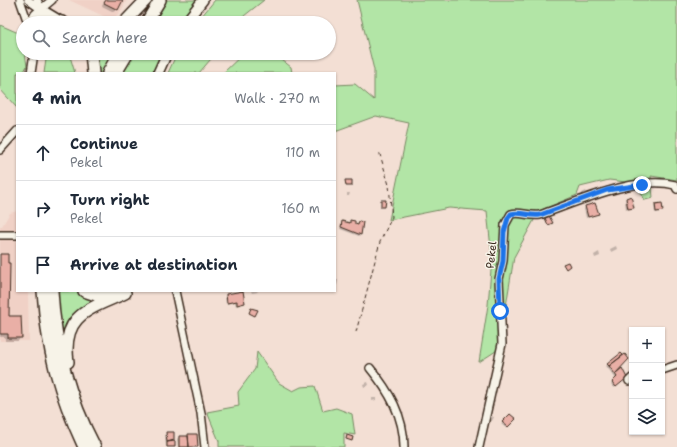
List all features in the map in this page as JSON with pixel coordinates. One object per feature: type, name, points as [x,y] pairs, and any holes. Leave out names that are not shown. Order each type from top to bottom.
[{"type":"highway","points":[[131,16],[146,0]]},
{"type":"highway","points":[[140,16],[150,0]]},
{"type":"highway","points":[[150,16],[160,0]]},
{"type":"highway","points":[[92,60],[93,72]]},
{"type":"highway","points":[[109,72],[115,60]]},
{"type":"highway","points":[[117,72],[124,60]]},
{"type":"highway","points":[[44,292],[48,344],[55,373],[63,399],[84,447]]},
{"type":"highway","points":[[52,292],[57,343],[74,404],[95,447]]},
{"type":"highway","points":[[87,292],[96,295],[127,292]]},
{"type":"highway","points":[[74,404],[66,348],[69,332],[74,323],[89,309],[127,292]]},
{"type":"main road","points":[[190,16],[203,0]]},
{"type":"main road","points":[[42,10],[52,16]]},
{"type":"main road","points":[[158,72],[164,60]]},
{"type":"street","points":[[20,0],[26,16]]},
{"type":"street","points":[[28,0],[42,10]]},
{"type":"street","points":[[36,0],[42,10],[41,16]]},
{"type":"street","points":[[34,16],[52,0]]},
{"type":"street","points":[[31,72],[32,61]]},
{"type":"street","points":[[0,150],[16,132]]},
{"type":"street","name":"Pekel","points":[[479,447],[502,344],[499,279],[503,261],[506,225],[511,214],[516,212],[532,216],[540,215],[607,190],[638,185],[666,183],[675,185],[677,189]]},
{"type":"street","points":[[0,235],[16,235]]},
{"type":"street","points":[[175,292],[201,413],[205,447]]},
{"type":"street","points":[[665,369],[677,365]]},
{"type":"street","points":[[370,368],[380,381],[395,407],[404,433],[404,447]]},
{"type":"path","points":[[356,332],[380,242],[392,217],[389,185],[379,151]]},
{"type":"shaded area","points":[[69,0],[127,0],[121,11],[116,16],[103,16]]},
{"type":"shaded area","points":[[16,211],[16,292],[28,292],[29,341],[0,341],[0,226],[2,226],[10,213]]},
{"type":"green space","points":[[164,0],[199,0],[187,16],[154,16]]},
{"type":"green space","points":[[215,0],[264,0],[244,16],[202,16]]},
{"type":"green space","points":[[357,0],[677,0],[677,180],[651,176],[653,198],[645,200],[635,183],[609,180],[580,187],[577,195],[539,211],[514,257],[499,349],[479,362],[488,305],[492,258],[487,211],[449,208],[389,220],[409,123],[376,116],[336,131],[336,85],[355,84],[374,100],[374,70]]},
{"type":"green space","points":[[0,25],[16,32],[16,60],[26,60],[27,66],[24,72],[16,72],[16,107],[0,89]]},
{"type":"green space","points":[[46,60],[71,60],[75,72],[44,72]]},
{"type":"green space","points":[[94,60],[109,60],[102,72],[95,72]]},
{"type":"green space","points":[[128,60],[160,60],[154,72],[122,72]]},
{"type":"green space","points":[[174,60],[210,60],[200,72],[168,72]]},
{"type":"green space","points":[[237,60],[282,60],[291,67],[292,72],[224,72]]},
{"type":"green space","points":[[56,292],[80,292],[99,301],[62,345]]},
{"type":"green space","points":[[257,352],[279,383],[293,391],[301,387],[315,386],[323,411],[336,408],[352,414],[355,435],[344,433],[344,447],[219,447],[219,441],[207,412],[239,406],[238,392],[255,369]]},
{"type":"building","points":[[106,0],[123,0],[118,10],[104,3]]},
{"type":"building","points":[[345,180],[352,180],[352,186],[346,186]]},
{"type":"building","points":[[631,196],[634,208],[628,209],[626,198]]},
{"type":"building","points":[[381,200],[386,200],[385,207],[381,207]]},
{"type":"building","points":[[595,203],[599,214],[588,217],[585,206]]},
{"type":"building","points":[[662,203],[663,211],[656,212],[655,204]]},
{"type":"building","points":[[549,216],[553,223],[548,225],[545,218]]},
{"type":"building","points":[[350,220],[355,221],[355,224],[358,225],[359,221],[363,222],[361,235],[341,227],[342,221],[350,223]]},
{"type":"building","points":[[0,254],[8,254],[8,263],[10,263],[9,316],[21,316],[22,338],[8,338],[8,334],[0,334]]},
{"type":"building","points":[[568,262],[570,266],[566,269],[563,264]]},
{"type":"building","points":[[243,292],[245,303],[237,305],[237,301],[227,303],[226,294]]},
{"type":"building","points":[[251,308],[258,310],[255,316],[249,313]]},
{"type":"building","points":[[621,353],[623,355],[609,366],[607,364]]},
{"type":"building","points":[[625,354],[629,359],[615,374],[609,366]]},
{"type":"building","points":[[622,368],[627,378],[616,387],[612,382],[617,377],[615,374]]},
{"type":"building","points":[[510,414],[516,419],[508,427],[502,422]]},
{"type":"building","points":[[166,432],[174,432],[174,440],[167,442]]},
{"type":"building","points":[[188,434],[197,434],[198,447],[189,447]]},
{"type":"building","points":[[347,435],[353,437],[352,441],[346,439]]},
{"type":"building","points":[[179,436],[188,436],[189,447],[179,447]]},
{"type":"building","points":[[175,441],[175,447],[167,447],[167,442]]},
{"type":"route","points":[[500,311],[499,279],[503,261],[504,232],[508,218],[511,214],[516,212],[532,216],[540,215],[607,190],[642,185]]}]
